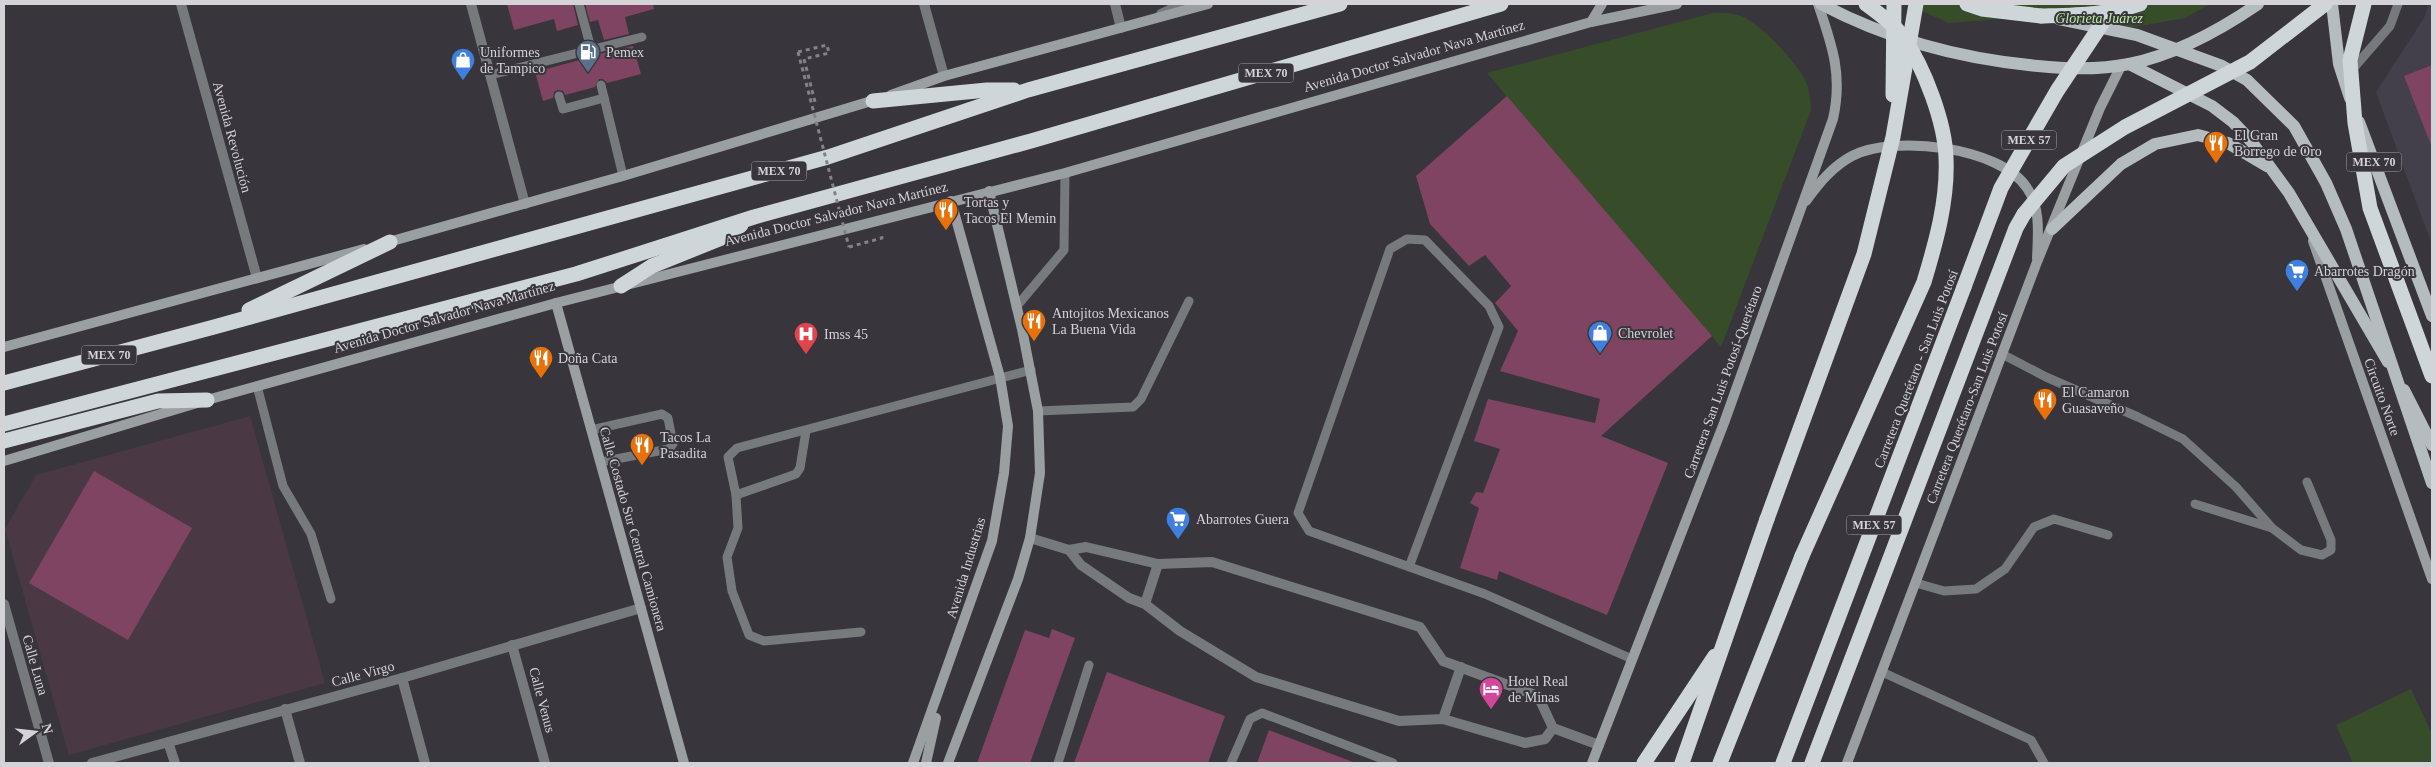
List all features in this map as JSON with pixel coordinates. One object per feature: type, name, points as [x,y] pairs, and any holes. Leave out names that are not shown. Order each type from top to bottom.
[{"type":"highway","name":"MEX 70","points":[[4,383],[214,327],[828,157],[1028,90],[1340,4]]},
{"type":"highway","name":"Avenida Doctor Salvador Nava Martínez","points":[[4,424],[576,274],[754,217],[1031,142],[1501,4]]},
{"type":"highway","points":[[1720,763],[1802,556],[1924,282],[1938,237],[1944,194],[1946,158],[1941,127],[1930,90],[1902,36],[1866,4]]},
{"type":"highway","points":[[1893,137],[1894,4]]},
{"type":"highway","points":[[1682,763],[1767,520],[1864,254],[1893,137],[1916,4]]},
{"type":"highway","points":[[1967,4],[1982,9],[2041,16],[2100,13],[2140,4]]},
{"type":"highway","name":"Carretera Querétaro - San Luis Potosí","points":[[1783,763],[2002,188],[2057,91],[2114,4]]},
{"type":"highway","points":[[1812,763],[2016,228],[2024,214],[2064,166],[2125,127],[2250,62],[2325,4]]},
{"type":"highway","points":[[2364,4],[2350,60],[2355,123],[2370,208],[2432,376]]},
{"type":"highway","points":[[873,101],[987,90],[1028,90]]},
{"type":"highway","points":[[620,286],[652,266],[724,237],[754,217]]},
{"type":"highway","points":[[214,327],[390,242]]},
{"type":"highway","points":[[4,441],[158,401],[207,400]]},
{"type":"highway","points":[[1644,763],[1728,636]]},
{"type":"main road","points":[[4,347],[525,204],[873,101],[944,76],[1208,4]]},
{"type":"main road","points":[[1591,22],[1602,4]]},
{"type":"main road","name":"Avenida Doctor Salvador Nava Martínez","points":[[4,461],[207,400],[556,303],[1064,173],[1591,22],[1677,4]]},
{"type":"main road","points":[[1820,4],[1859,24],[1905,41],[1953,54],[2017,64],[2068,69],[2125,65],[2167,53],[2233,21],[2258,4]]},
{"type":"main road","name":"Carretera San Luis Potosí-Querétaro","points":[[1592,763],[1724,423],[1833,119],[1838,96],[1837,65],[1820,4]]},
{"type":"main road","name":"MEX 70","points":[[2332,4],[2336,45],[2344,82],[2432,316]]},
{"type":"main road","points":[[2041,16],[2137,35],[2222,66],[2247,80],[2294,126],[2326,183],[2346,229],[2432,483]]},
{"type":"main road","points":[[2125,65],[2212,106],[2233,122],[2251,140],[2273,169],[2307,224],[2408,396],[2432,445]]},
{"type":"main road","name":"Carretera Querétaro-San Luis Potosí","points":[[1847,763],[2037,262],[2100,108],[2125,65]]},
{"type":"main road","points":[[2052,229],[2121,164],[2155,144],[2198,135],[2228,143],[2273,169]]},
{"type":"main road","points":[[1801,208],[1820,183],[1837,166],[1854,155],[1897,145],[1923,146],[1961,152],[1996,163],[2016,174],[2028,188],[2038,215],[2037,262]]},
{"type":"main road","points":[[948,763],[1018,579],[1030,538],[1040,473],[1038,411],[1031,370],[989,191]]},
{"type":"main road","name":"Avenida Industrias","points":[[914,763],[992,541],[1004,473],[1008,426],[1000,377],[951,201]]},
{"type":"main road","name":"Circuito Norte","points":[[2307,224],[2432,579]]},
{"type":"main road","name":"Calle Costado Sur Central Camionera","points":[[556,303],[684,763]]},
{"type":"main road","points":[[926,763],[936,717],[936,702]]},
{"type":"street","name":"Avenida Revolución","points":[[182,4],[257,278]]},
{"type":"street","points":[[471,4],[525,204]]},
{"type":"street","points":[[924,4],[944,76]]},
{"type":"street","points":[[1114,4],[1121,28]]},
{"type":"street","points":[[1141,22],[1182,4]]},
{"type":"street","points":[[1030,538],[1069,550],[1086,548],[1158,564],[1212,562],[1420,627],[1443,661],[1538,696],[1553,728],[1599,745]]},
{"type":"street","points":[[1069,550],[1080,565],[1129,598],[1145,604],[1180,631],[1256,677],[1400,721],[1443,719],[1525,743],[1545,739],[1553,728]]},
{"type":"street","points":[[1145,604],[1158,564]]},
{"type":"street","name":"Calle Luna","points":[[4,604],[49,763]]},
{"type":"street","name":"Calle Virgo","points":[[92,763],[402,678],[640,608]]},
{"type":"street","name":"Calle Venus","points":[[512,645],[545,763]]},
{"type":"street","points":[[1443,719],[1461,667]]},
{"type":"street","points":[[402,678],[425,763]]},
{"type":"street","points":[[285,709],[300,763]]},
{"type":"street","points":[[168,742],[175,763]]},
{"type":"lane","points":[[580,4],[593,53]]},
{"type":"lane","points":[[2344,82],[2390,26],[2398,4]]},
{"type":"lane","points":[[490,75],[551,64],[593,53],[642,36]]},
{"type":"lane","points":[[601,85],[623,176]]},
{"type":"lane","points":[[559,96],[563,109],[604,98]]},
{"type":"lane","points":[[1016,307],[1064,250],[1064,173]]},
{"type":"lane","points":[[1409,567],[1499,327],[1489,306],[1425,240],[1407,239],[1390,249],[1298,513],[1309,531],[1409,567],[1486,594],[1632,659]]},
{"type":"lane","points":[[1038,411],[1133,407],[1141,399],[1189,301]]},
{"type":"lane","points":[[2002,354],[2046,377],[2138,416],[2184,439],[2236,487],[2272,528],[2301,550],[2322,555],[2331,550],[2331,540],[2308,482]]},
{"type":"lane","points":[[860,632],[764,641],[748,635],[732,591],[727,556],[738,528],[736,495],[728,457],[732,452],[1031,370]]},
{"type":"lane","points":[[257,386],[283,486],[311,534],[331,598]]},
{"type":"lane","points":[[591,430],[662,414],[668,418],[674,444],[669,449],[600,462]]},
{"type":"lane","points":[[736,495],[796,474],[800,468],[806,431]]},
{"type":"lane","points":[[2195,504],[2272,528]]},
{"type":"lane","points":[[1916,582],[1944,591],[1976,589],[2005,569],[2034,527],[2054,519],[2108,535]]},
{"type":"lane","points":[[1058,763],[1089,665]]},
{"type":"lane","points":[[1882,672],[2031,740],[2044,763]]},
{"type":"lane","points":[[1231,763],[1250,719],[1262,713],[1393,763]]},
{"type":"path","points":[[819,117],[804,60],[829,53],[827,45],[798,52],[849,247]]},
{"type":"shaded area","points":[[2429,4],[2432,4],[2432,245],[2376,92],[2424,18]]},
{"type":"shaded area","points":[[250,416],[325,683],[69,755],[5,529],[36,475]]},
{"type":"green space","name":"Glorieta Juárez","points":[[1906,4],[2210,4],[2185,18],[2095,34],[2041,16],[1949,23]]},
{"type":"green space","points":[[1713,13],[1743,17],[1754,23],[1770,37],[1795,64],[1807,83],[1811,110],[1721,347],[1487,73]]},
{"type":"green space","points":[[2411,689],[2432,734],[2432,763],[2353,763],[2336,725]]},
{"type":"building","points":[[507,4],[573,4],[578,25],[557,31],[554,19],[514,30]]},
{"type":"building","points":[[585,4],[653,4],[654,9],[625,17],[629,34],[604,40],[598,20],[590,22]]},
{"type":"building","name":"Pemex","points":[[633,46],[641,74],[607,83],[603,79],[599,79],[595,87],[565,95],[563,91],[558,90],[554,92],[553,98],[543,101],[535,72],[587,58],[591,62],[595,62],[599,54]]},
{"type":"building","points":[[2432,65],[2432,145],[2431,145],[2404,76]]},
{"type":"building","name":"Chevrolet","points":[[1507,96],[1712,336],[1601,436],[1668,463],[1607,615],[1499,571],[1497,580],[1460,568],[1479,508],[1470,503],[1476,492],[1483,493],[1500,449],[1474,441],[1488,399],[1595,423],[1600,399],[1500,371],[1518,331],[1495,303],[1511,286],[1485,255],[1469,266],[1430,224],[1416,176]]},
{"type":"building","points":[[94,471],[192,528],[128,640],[29,583]]},
{"type":"building","points":[[1052,629],[1075,638],[1030,763],[977,763],[1025,630],[1049,638]]},
{"type":"building","points":[[1107,672],[1225,716],[1208,763],[1074,763]]},
{"type":"building","points":[[1269,730],[1353,762],[1353,763],[1257,763]]},
{"type":"place","name":"Pemex","points":[[588,73]]},
{"type":"place","name":"Uniformes de Tampico","points":[[463,81]]},
{"type":"place","name":"El Gran Borrego de Oro","points":[[2216,164]]},
{"type":"place","name":"Tortas y Tacos El Memin","points":[[946,231]]},
{"type":"place","name":"Abarrotes Dragón","points":[[2297,292]]},
{"type":"place","name":"Antojitos Mexicanos La Buena Vida","points":[[1034,342]]},
{"type":"place","name":"Chevrolet","points":[[1600,354]]},
{"type":"place","name":"Imss 45","points":[[806,355]]},
{"type":"place","name":"Doña Cata","points":[[541,379]]},
{"type":"place","name":"El Camaron Guasaveño","points":[[2045,421]]},
{"type":"place","name":"Tacos La Pasadita","points":[[642,466]]},
{"type":"place","name":"Abarrotes Guera","points":[[1178,540]]},
{"type":"place","name":"Hotel Real de Minas","points":[[1491,710]]}]
